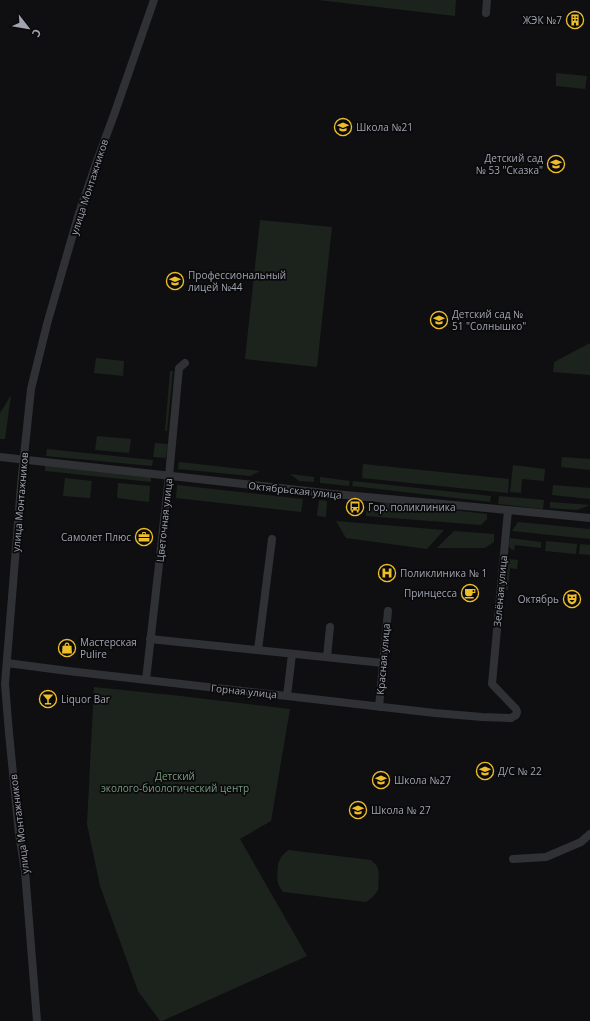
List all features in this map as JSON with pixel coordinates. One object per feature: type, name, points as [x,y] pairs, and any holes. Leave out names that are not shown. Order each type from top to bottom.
[{"type":"street","name":"улица Монтажников","points":[[37,1021],[25,871],[19,834],[5,684],[23,460],[31,389],[49,317],[79,213],[154,0]]},
{"type":"street","points":[[486,13],[487,0]]},
{"type":"street","name":"Цветочная улица","points":[[146,680],[169,476],[179,368],[185,362]]},
{"type":"street","name":"Октябрьская улица","points":[[0,457],[334,494],[590,518]]},
{"type":"street","name":"Зелёная улица","points":[[482,717],[511,718],[516,716],[517,712],[516,709],[492,684],[508,510]]},
{"type":"street","points":[[258,650],[272,539]]},
{"type":"street","name":"Красная улица","points":[[379,706],[388,611]]},
{"type":"street","points":[[327,658],[330,627]]},
{"type":"street","points":[[150,639],[384,663]]},
{"type":"street","points":[[287,696],[292,654]]},
{"type":"street","name":"Горная улица","points":[[7,663],[482,717]]},
{"type":"street","points":[[513,859],[546,857],[581,842],[590,834]]},
{"type":"green space","points":[[318,0],[456,0],[455,16]]},
{"type":"green space","points":[[556,73],[587,76],[585,89],[556,86]]},
{"type":"green space","points":[[260,220],[332,227],[317,367],[245,359]]},
{"type":"green space","points":[[590,343],[590,375],[553,372],[554,362]]},
{"type":"green space","points":[[96,358],[124,361],[123,376],[94,373]]},
{"type":"green space","points":[[170,371],[173,371],[167,431],[165,431]]},
{"type":"green space","points":[[11,395],[5,439],[0,439],[0,413]]},
{"type":"green space","points":[[97,436],[131,439],[129,453],[95,450]]},
{"type":"green space","points":[[155,443],[168,444],[166,458],[153,457]]},
{"type":"green space","points":[[47,449],[153,460],[152,466],[46,456]]},
{"type":"green space","points":[[562,457],[590,459],[590,470],[561,467]]},
{"type":"green space","points":[[179,462],[260,471],[250,476],[178,469]]},
{"type":"green space","points":[[45,464],[151,475],[151,482],[45,471]]},
{"type":"green space","points":[[363,464],[509,479],[508,493],[362,478]]},
{"type":"green space","points":[[513,465],[545,469],[544,481],[522,479],[521,493],[510,492]]},
{"type":"green space","points":[[290,474],[314,477],[314,482],[299,481]]},
{"type":"green space","points":[[320,477],[350,481],[349,486],[320,483]]},
{"type":"green space","points":[[65,478],[92,481],[90,498],[63,496]]},
{"type":"green space","points":[[353,481],[491,496],[490,502],[352,486]]},
{"type":"green space","points":[[118,483],[150,486],[149,502],[117,498]]},
{"type":"green space","points":[[177,485],[303,499],[301,512],[176,498]]},
{"type":"green space","points":[[553,485],[590,488],[590,499],[552,495]]},
{"type":"green space","points":[[499,496],[544,500],[543,509],[498,504]]},
{"type":"green space","points":[[319,500],[327,501],[326,517],[317,516]]},
{"type":"green space","points":[[382,502],[487,514],[487,519],[481,525],[366,516],[366,511]]},
{"type":"green space","points":[[550,502],[590,505],[577,510],[550,508]]},
{"type":"green space","points":[[336,521],[444,530],[427,549],[346,538]]},
{"type":"green space","points":[[518,522],[590,529],[590,539],[512,531]]},
{"type":"green space","points":[[454,531],[494,534],[494,542],[485,548],[437,548]]},
{"type":"green space","points":[[510,538],[541,542],[541,548],[515,545],[514,550],[509,546]]},
{"type":"green space","points":[[546,541],[577,544],[576,554],[545,551]]},
{"type":"green space","points":[[580,544],[590,545],[590,555],[579,554]]},
{"type":"green space","points":[[506,560],[518,560],[517,569],[510,568],[508,590],[503,590]]},
{"type":"green space","name":"Детский эколого-биологический центр","points":[[94,687],[290,709],[271,821],[240,839],[307,956],[160,1021],[138,991],[100,886],[87,824]]},
{"type":"green space","points":[[288,850],[371,860],[377,866],[379,873],[378,890],[373,897],[366,902],[283,892],[277,879],[278,864],[281,857]]},
{"type":"place","name":"ЖЭК №7","points":[[575,20]]},
{"type":"place","name":"Школа №21","points":[[343,127]]},
{"type":"place","name":"Детский сад № 53 \"Сказка\"","points":[[556,164]]},
{"type":"place","name":"Профессиональный лицей №44","points":[[175,281]]},
{"type":"place","name":"Детский сад № 51 \"Солнышко\"","points":[[439,320]]},
{"type":"place","name":"Гор. поликлиника","points":[[355,507]]},
{"type":"place","name":"Самолет Плюс","points":[[144,537]]},
{"type":"place","name":"Поликлиника № 1","points":[[387,573]]},
{"type":"place","name":"Принцесса","points":[[470,593]]},
{"type":"place","name":"Октябрь","points":[[572,599]]},
{"type":"place","name":"Мастерская Pulire","points":[[67,648]]},
{"type":"place","name":"Liquor Bar","points":[[48,699]]},
{"type":"place","name":"Д/С № 22","points":[[485,771]]},
{"type":"place","name":"Школа №27","points":[[381,780]]},
{"type":"place","name":"Школа № 27","points":[[358,810]]}]
